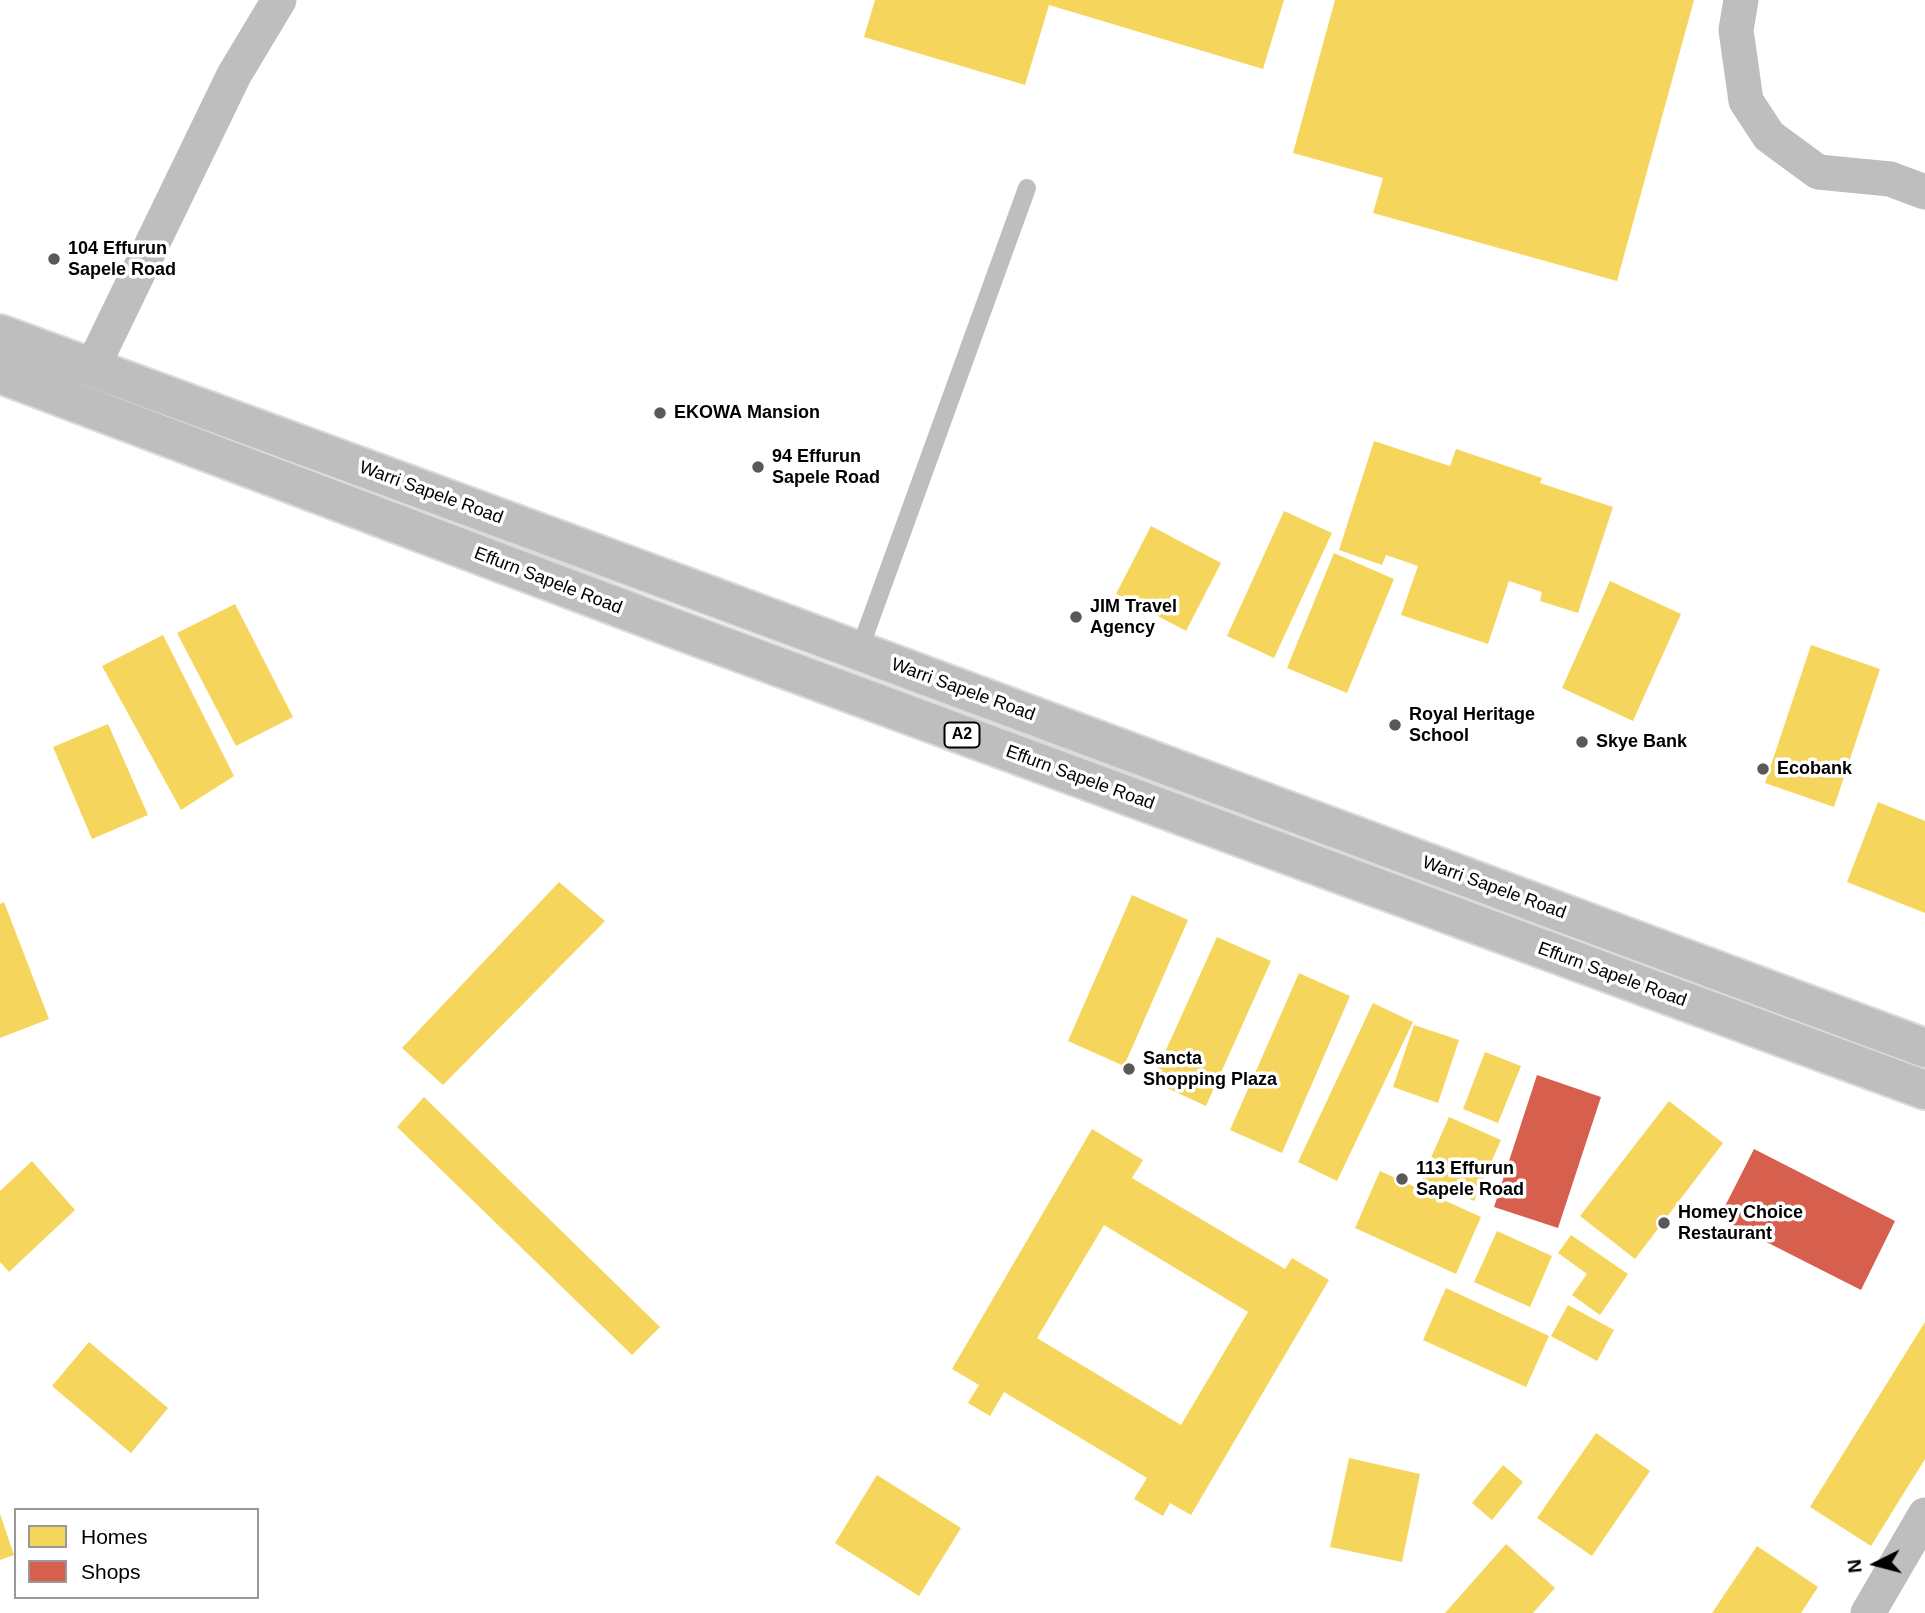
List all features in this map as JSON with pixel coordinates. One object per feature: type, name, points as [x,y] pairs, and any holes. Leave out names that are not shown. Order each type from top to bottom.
[{"type":"highway","name":"Warri Sapele Road","points":[[0,334],[1925,1048]]},
{"type":"highway","name":"Effurn Sapele Road","points":[[0,374],[656,622],[1925,1090]]},
{"type":"street","points":[[92,368],[234,75],[279,0]]},
{"type":"street","points":[[1741,0],[1736,30],[1745,101],[1769,136],[1818,172],[1890,179],[1925,192]]},
{"type":"street","points":[[1868,1613],[1925,1515]]},
{"type":"lane","points":[[859,651],[1027,188]]},
{"type":"building: Homes","points":[[875,0],[1284,0],[1263,69],[1049,5],[1025,85],[864,37]]},
{"type":"building: Homes","points":[[1335,0],[1694,0],[1617,281],[1373,213],[1383,178],[1293,153]]},
{"type":"building: Homes","points":[[1374,441],[1450,466],[1456,449],[1542,478],[1540,483],[1613,507],[1578,613],[1540,601],[1542,592],[1509,581],[1488,644],[1401,615],[1418,566],[1386,555],[1382,565],[1339,550]]},
{"type":"building: Homes","points":[[1284,511],[1332,533],[1274,658],[1227,636]]},
{"type":"building: Homes","points":[[1151,526],[1221,563],[1186,631],[1116,594]]},
{"type":"building: Homes","points":[[1334,553],[1394,579],[1347,693],[1287,668]]},
{"type":"building: Homes","points":[[1610,581],[1681,614],[1633,721],[1562,688]]},
{"type":"building: Homes","points":[[235,604],[293,717],[236,746],[177,633]]},
{"type":"building: Homes","points":[[163,635],[234,776],[181,810],[102,666]]},
{"type":"building: Homes","points":[[1811,645],[1880,669],[1834,807],[1765,783]]},
{"type":"building: Homes","points":[[108,724],[148,815],[92,839],[53,747]]},
{"type":"building: Homes","points":[[1878,802],[1925,821],[1925,913],[1847,882]]},
{"type":"building: Homes","points":[[559,882],[605,921],[443,1085],[402,1048]]},
{"type":"building: Homes","points":[[1132,895],[1188,920],[1124,1066],[1068,1041]]},
{"type":"building: Homes","points":[[4,902],[49,1019],[0,1038],[0,904]]},
{"type":"building: Homes","points":[[1217,937],[1271,961],[1206,1106],[1152,1081]]},
{"type":"building: Homes","points":[[1299,973],[1350,996],[1282,1153],[1230,1130]]},
{"type":"building: Homes","points":[[1373,1003],[1413,1022],[1337,1181],[1298,1162]]},
{"type":"building: Homes","points":[[1414,1025],[1459,1040],[1438,1103],[1393,1087]]},
{"type":"building: Homes","points":[[1485,1052],[1521,1066],[1498,1123],[1463,1109]]},
{"type":"building: Homes","points":[[424,1097],[660,1327],[632,1355],[397,1127]]},
{"type":"building: Homes","points":[[1669,1101],[1723,1143],[1635,1259],[1580,1216]]},
{"type":"building: Homes","points":[[1449,1117],[1501,1140],[1474,1201],[1422,1178]]},
{"type":"building: Homes","points":[[1092,1129],[1143,1160],[1132,1178],[1285,1269],[1292,1258],[1329,1280],[1191,1515],[1170,1503],[1163,1516],[1134,1499],[1147,1478],[1004,1392],[990,1416],[968,1403],[979,1385],[952,1369]],"holes":[[[1104,1225],[1248,1312],[1181,1425],[1037,1338]]]},
{"type":"building: Homes","points":[[32,1161],[75,1210],[9,1272],[0,1262],[0,1191]]},
{"type":"building: Homes","points":[[1380,1171],[1481,1217],[1456,1274],[1355,1228]]},
{"type":"building: Homes","points":[[1497,1231],[1552,1256],[1530,1307],[1474,1282]]},
{"type":"building: Homes","points":[[1571,1235],[1628,1274],[1600,1315],[1572,1295],[1587,1274],[1558,1253]]},
{"type":"building: Homes","points":[[1446,1288],[1549,1336],[1526,1387],[1423,1340]]},
{"type":"building: Homes","points":[[1568,1305],[1614,1330],[1597,1361],[1551,1336]]},
{"type":"building: Homes","points":[[1925,1322],[1925,1459],[1871,1546],[1810,1507]]},
{"type":"building: Homes","points":[[89,1342],[168,1408],[131,1453],[52,1386]]},
{"type":"building: Homes","points":[[1596,1433],[1650,1471],[1592,1556],[1537,1518]]},
{"type":"building: Homes","points":[[1349,1458],[1420,1474],[1402,1562],[1330,1547]]},
{"type":"building: Homes","points":[[1503,1465],[1523,1482],[1492,1520],[1472,1503]]},
{"type":"building: Homes","points":[[877,1475],[961,1528],[919,1596],[835,1543]]},
{"type":"building: Homes","points":[[0,1514],[14,1555],[0,1560]]},
{"type":"building: Homes","points":[[1506,1544],[1555,1588],[1533,1613],[1445,1613]]},
{"type":"building: Homes","points":[[1757,1546],[1818,1587],[1801,1613],[1712,1613]]},
{"type":"building: Shops","points":[[1537,1075],[1601,1097],[1558,1228],[1494,1207]]},
{"type":"building: Shops","points":[[1754,1149],[1895,1221],[1861,1290],[1719,1218]]},
{"type":"place","name":"104 Effurun Sapele Road","points":[[54,259]]},
{"type":"place","name":"EKOWA Mansion","points":[[660,413]]},
{"type":"place","name":"94 Effurun Sapele Road","points":[[758,467]]},
{"type":"place","name":"JIM Travel Agency","points":[[1076,617]]},
{"type":"place","name":"Royal Heritage School","points":[[1395,725]]},
{"type":"place","name":"Skye Bank","points":[[1582,742]]},
{"type":"place","name":"Ecobank","points":[[1763,769]]},
{"type":"place","name":"Sancta Shopping Plaza","points":[[1129,1069]]},
{"type":"place","name":"113 Effurun Sapele Road","points":[[1402,1179]]},
{"type":"place","name":"Homey Choice Restaurant","points":[[1664,1223]]}]
